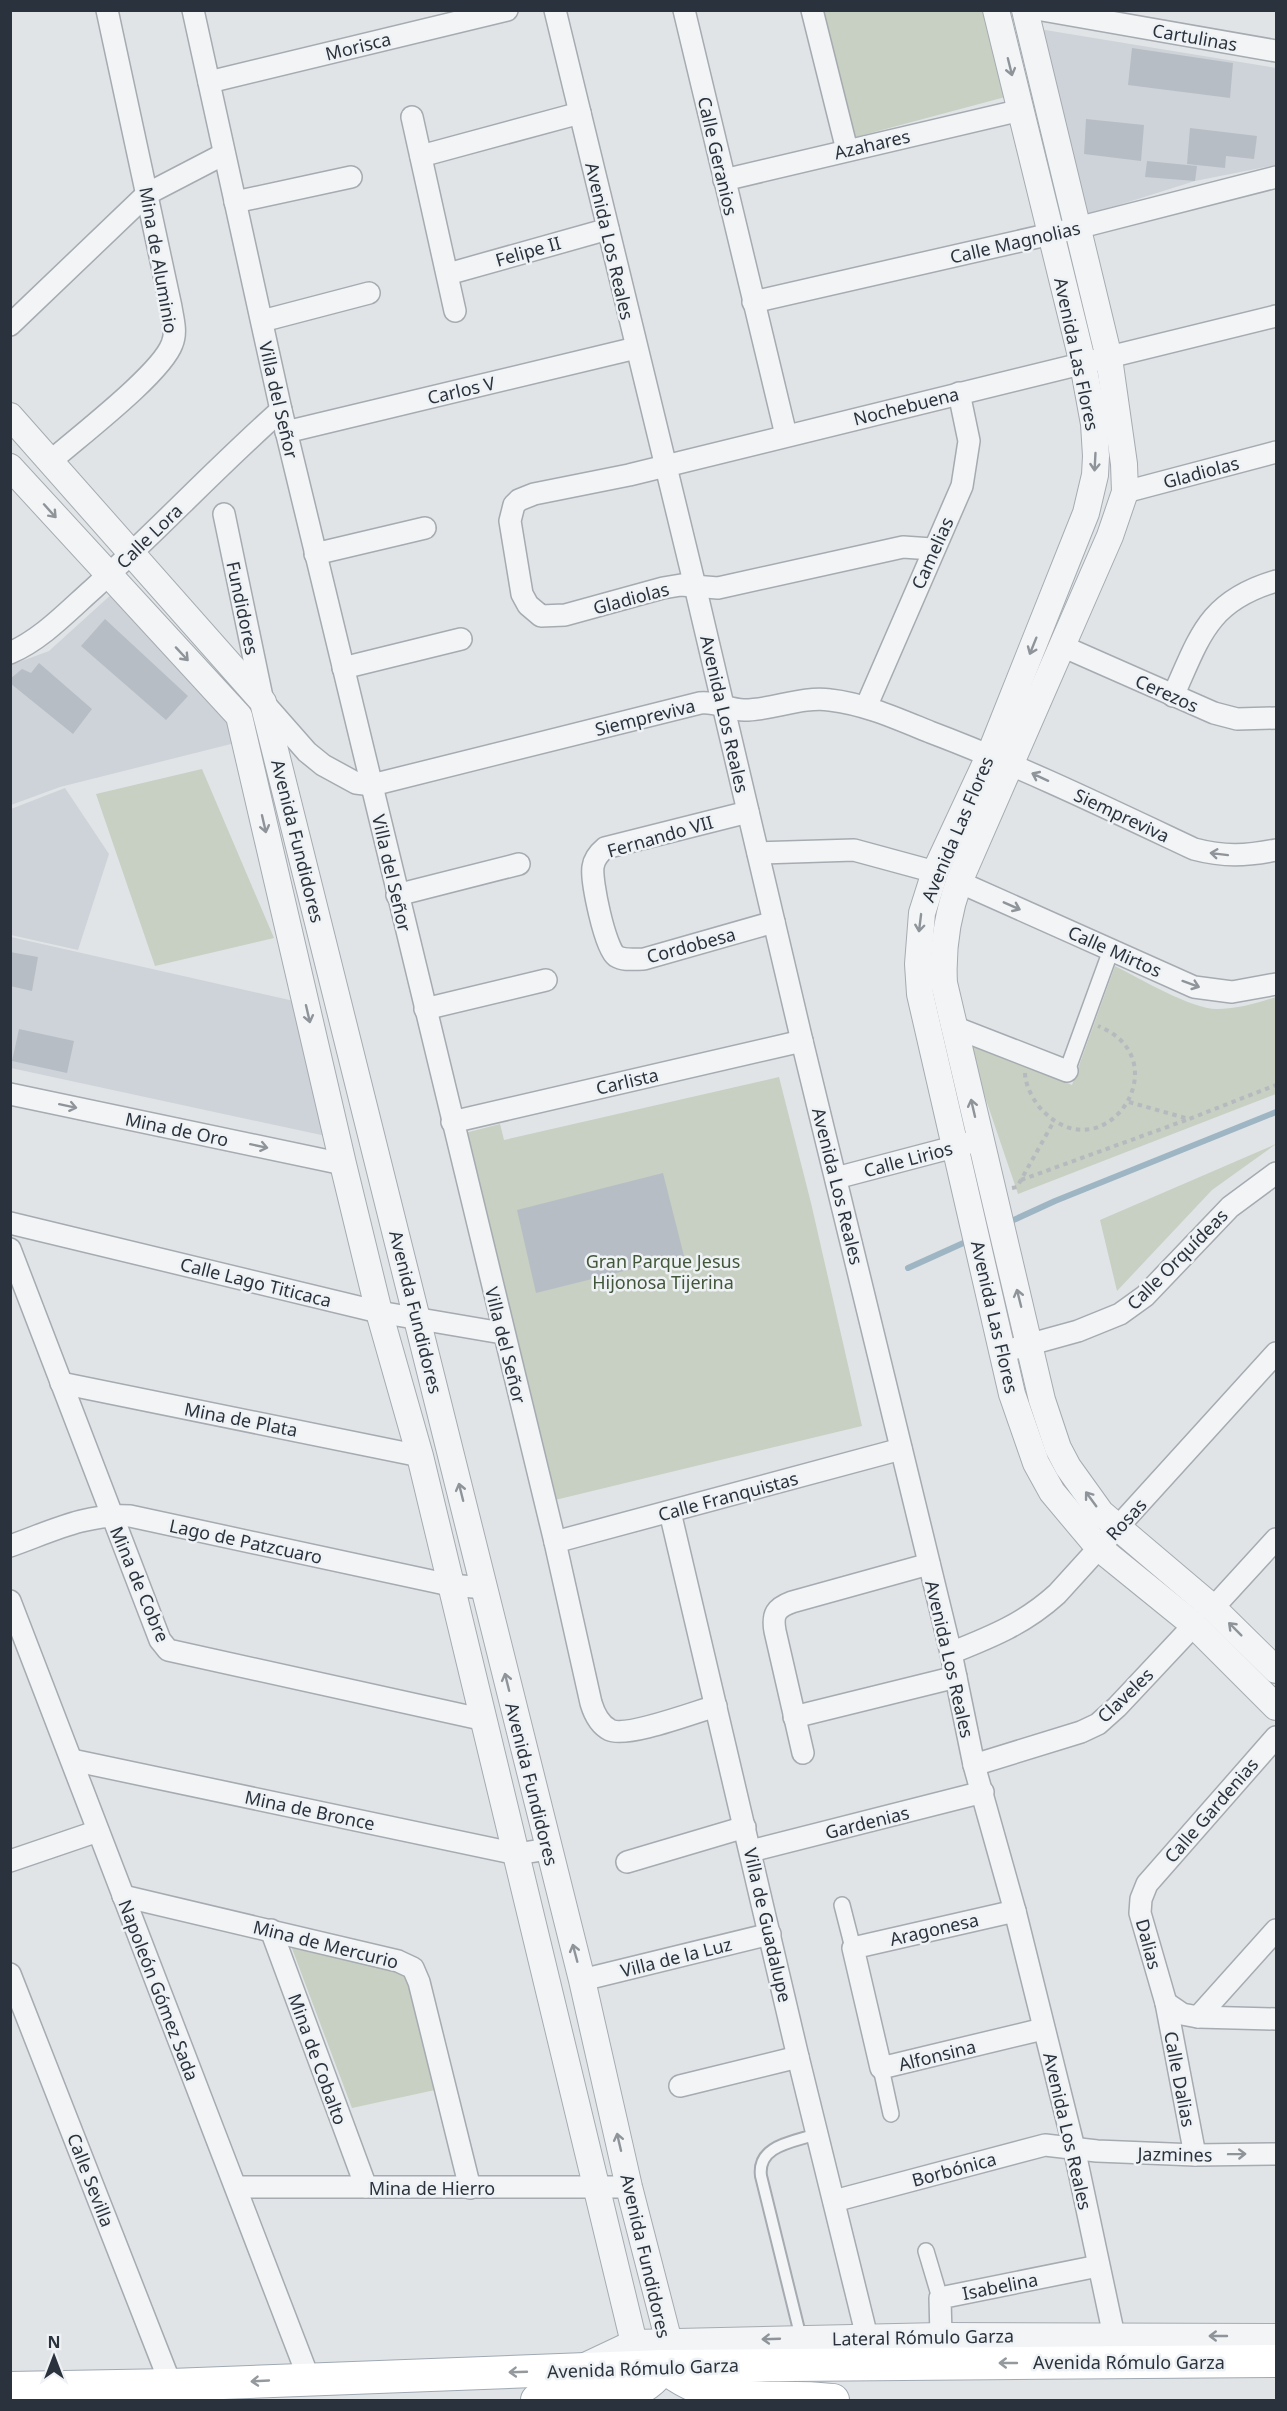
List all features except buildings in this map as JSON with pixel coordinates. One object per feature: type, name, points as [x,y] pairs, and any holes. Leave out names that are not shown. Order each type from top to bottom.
[{"type":"main road","name":"Avenida Rómulo Garza","points":[[10,2388],[171,2385],[576,2370],[666,2354],[1117,2349],[1276,2361]]},
{"type":"main road","points":[[537,2400],[625,2395],[647,2386],[666,2354],[686,2384],[714,2395],[732,2398],[833,2400]]},
{"type":"street","name":"Mina de Aluminio","points":[[51,461],[144,379],[163,359],[173,343],[173,318],[107,10]]},
{"type":"street","name":"Villa del Señor","points":[[193,10],[280,410],[344,668],[502,1333],[555,1542],[594,1713],[608,1729],[635,1730],[716,1706]]},
{"type":"street","name":"Morisca","points":[[209,82],[507,10]]},
{"type":"street","name":"Avenida Los Reales","points":[[555,10],[951,1653],[974,1764],[1015,1911],[1074,2148],[1117,2349]]},
{"type":"street","name":"Calle Geranios","points":[[684,10],[786,435]]},
{"type":"street","points":[[812,10],[847,150]]},
{"type":"street","name":"Avenida Las Flores","points":[[996,10],[1083,364],[1096,448],[1093,491],[951,904],[943,948],[944,983],[1042,1400],[1058,1448],[1101,1513],[1117,1529],[1213,1608],[1276,1670]]},
{"type":"street","name":"Avenida Las Flores","points":[[1025,10],[1108,358],[1121,439],[1125,492],[1113,528],[1062,646],[935,872],[920,925],[918,964],[920,994],[1012,1394],[1036,1463],[1052,1492],[1099,1548],[1194,1625],[1276,1707]]},
{"type":"street","name":"Cartulinas","points":[[1042,10],[1276,51]]},
{"type":"street","name":"Azahares","points":[[724,180],[1021,110]]},
{"type":"street","points":[[421,156],[580,113]]},
{"type":"street","points":[[412,117],[455,311]]},
{"type":"street","points":[[10,325],[147,194],[224,154]]},
{"type":"street","points":[[235,202],[351,177]]},
{"type":"street","name":"Calle Magnolias","points":[[753,302],[1077,228],[1276,177]]},
{"type":"street","name":"Felipe II","points":[[448,274],[608,229]]},
{"type":"street","points":[[262,321],[369,293]]},
{"type":"street","name":"Nochebuena","points":[[534,494],[628,475],[1276,316]]},
{"type":"street","name":"Carlos V","points":[[286,432],[636,348]]},
{"type":"street","name":"Camelias","points":[[866,707],[932,549],[962,486],[969,441],[959,393]]},
{"type":"street","name":"Calle Lora","points":[[10,653],[40,637],[132,555],[216,469],[280,410]]},
{"type":"street","name":"Avenida Fundidores","points":[[10,416],[263,702],[582,1980],[666,2354]]},
{"type":"street","name":"Gladiolas","points":[[1125,492],[1276,452]]},
{"type":"street","name":"Avenida Fundidores","points":[[10,467],[239,716],[343,1164],[380,1312],[420,1456],[634,2343],[666,2354]]},
{"type":"street","name":"Gladiolas","points":[[534,494],[519,500],[514,505],[510,521],[522,594],[534,612],[541,616],[557,617],[663,588],[681,585],[718,588],[903,547],[932,549]]},
{"type":"street","name":"Fundidores","points":[[224,514],[263,702]]},
{"type":"street","points":[[315,554],[424,528]]},
{"type":"street","points":[[1173,696],[1200,637],[1215,614],[1236,597],[1276,581]]},
{"type":"street","points":[[344,668],[461,639]]},
{"type":"street","name":"Cerezos","points":[[1062,646],[1214,713],[1237,719],[1276,718]]},
{"type":"street","name":"Siempreviva","points":[[372,785],[700,703],[714,703],[753,710],[815,699],[829,699],[866,707],[1000,759],[1194,849],[1217,855],[1253,855],[1276,850]]},
{"type":"street","points":[[239,716],[263,702],[307,752],[322,765],[356,783],[372,785]]},
{"type":"street","name":"Fernando VII","points":[[593,879],[595,860],[605,848],[748,812]]},
{"type":"street","points":[[758,853],[854,850],[935,872]]},
{"type":"street","points":[[397,895],[519,864]]},
{"type":"street","name":"Cordobesa","points":[[593,879],[607,941],[616,956],[623,959],[644,959],[774,922]]},
{"type":"street","name":"Calle Mirtos","points":[[959,882],[1194,987],[1232,992],[1276,984]]},
{"type":"street","points":[[954,1027],[1067,1071],[1111,950]]},
{"type":"street","points":[[425,1009],[546,980]]},
{"type":"street","name":"Carlista","points":[[452,1122],[802,1041]]},
{"type":"street","name":"Mina de Oro","points":[[10,1094],[343,1164]]},
{"type":"street","name":"Calle Lirios","points":[[836,1178],[981,1140]]},
{"type":"street","name":"Calle Orquídeas","points":[[1002,1352],[1078,1331],[1120,1314],[1145,1296],[1230,1207],[1276,1173]]},
{"type":"street","name":"Calle Lago Titicaca","points":[[10,1223],[380,1312],[502,1333]]},
{"type":"street","name":"Mina de Cobre","points":[[10,1249],[160,1640],[168,1650],[485,1720]]},
{"type":"street","name":"Rosas","points":[[951,1653],[1016,1625],[1037,1612],[1057,1594],[1276,1353]]},
{"type":"street","name":"Mina de Plata","points":[[61,1383],[420,1456]]},
{"type":"street","name":"Calle Franquistas","points":[[555,1542],[902,1449]]},
{"type":"street","name":"Villa de Guadalupe","points":[[670,1512],[798,2057],[867,2337]]},
{"type":"street","name":"Lago de Patzcuaro","points":[[10,1546],[77,1521],[111,1515],[130,1516],[450,1585],[485,1588]]},
{"type":"street","points":[[1213,1608],[1276,1539]]},
{"type":"street","points":[[803,1753],[775,1631],[774,1614],[780,1607],[792,1602],[929,1564]]},
{"type":"street","name":"Napoleón Gómez Sada","points":[[10,1601],[309,2379]]},
{"type":"street","name":"Claveles","points":[[974,1764],[1081,1732],[1098,1724],[1117,1707],[1194,1625]]},
{"type":"street","points":[[794,1717],[956,1677]]},
{"type":"street","name":"Calle Gardenias","points":[[1147,1884],[1276,1737]]},
{"type":"street","name":"Mina de Bronce","points":[[72,1760],[517,1854],[548,1849]]},
{"type":"street","name":"Gardenias","points":[[751,1851],[983,1792]]},
{"type":"street","points":[[627,1862],[745,1827]]},
{"type":"street","points":[[10,1861],[98,1831]]},
{"type":"street","name":"Dalias","points":[[1147,1884],[1141,1899],[1140,1913],[1166,2003]]},
{"type":"street","name":"Mina de Mercurio","points":[[123,1896],[398,1961],[413,1968],[419,1982],[470,2188]]},
{"type":"street","points":[[843,1905],[853,1948]]},
{"type":"street","name":"Aragonesa","points":[[853,1948],[1015,1911]]},
{"type":"street","points":[[1198,2017],[1276,1929]]},
{"type":"street","name":"Mina de Cobalto","points":[[271,1930],[366,2187]]},
{"type":"street","name":"Villa de la Luz","points":[[582,1980],[770,1934]]},
{"type":"street","name":"Alfonsina","points":[[853,1948],[881,2068],[1043,2029]]},
{"type":"street","name":"Calle Sevilla","points":[[10,1974],[171,2385]]},
{"type":"street","points":[[1166,2003],[1182,2013],[1198,2017],[1276,2019]]},
{"type":"street","name":"Calle Dalias","points":[[1166,2003],[1195,2155]]},
{"type":"street","points":[[680,2086],[798,2057]]},
{"type":"street","points":[[881,2068],[891,2114]]},
{"type":"street","name":"Borbónica","points":[[834,2201],[1045,2145],[1074,2148]]},
{"type":"street","name":"Jazmines","points":[[1074,2148],[1195,2155],[1276,2154]]},
{"type":"street","name":"Mina de Hierro","points":[[236,2187],[629,2187]]},
{"type":"street","points":[[926,2251],[940,2298]]},
{"type":"street","name":"Isabelina","points":[[941,2336],[940,2298],[1098,2266]]},
{"type":"street","name":"Lateral Rómulo Garza","points":[[666,2354],[801,2338],[941,2336],[1117,2349],[1276,2337]]},
{"type":"street","points":[[576,2370],[634,2343]]},
{"type":"lane","points":[[801,2338],[760,2165],[764,2156],[774,2149],[817,2134]]},
{"type":"path","points":[[1025,1063],[1025,1082],[1042,1111],[1054,1121],[1070,1128],[1087,1129],[1104,1125],[1119,1115],[1129,1102],[1135,1086],[1135,1070],[1131,1054],[1121,1040],[1108,1030],[1093,1024]]},
{"type":"path","points":[[1021,1180],[1276,1085]]},
{"type":"path","points":[[1129,1102],[1189,1119]]},
{"type":"path","points":[[993,1192],[1017,1187],[1054,1121]]},
{"type":"shaded area","points":[[1039,29],[1276,68],[1276,165],[1195,181],[1084,216]]},
{"type":"shaded area","points":[[113,593],[232,725],[235,743],[60,787],[11,805],[11,665],[49,651]]},
{"type":"shaded area","points":[[65,788],[109,854],[78,950],[11,935],[11,809]]},
{"type":"shaded area","points":[[11,937],[294,1001],[326,1136],[11,1068]]},
{"type":"green space","points":[[823,11],[988,11],[1009,96],[852,138]]},
{"type":"green space","points":[[202,769],[274,938],[155,966],[96,794]]},
{"type":"green space","points":[[1115,966],[1165,992],[1206,1008],[1232,1008],[1276,997],[1276,1094],[1018,1194],[965,1038],[1072,1085]]},
{"type":"green space","name":"Gran Parque Jesus Hijonosa Tijerina","points":[[779,1077],[811,1203],[862,1426],[555,1500],[465,1133],[500,1124],[504,1140]]},
{"type":"green space","points":[[1276,1144],[1212,1190],[1117,1291],[1100,1220]]},
{"type":"green space","points":[[290,1943],[409,1968],[435,2090],[352,2108]]},
{"type":"waterway","points":[[1007,1223],[1055,1201],[1276,1112]]},
{"type":"waterway","points":[[908,1268],[970,1240]]}]
